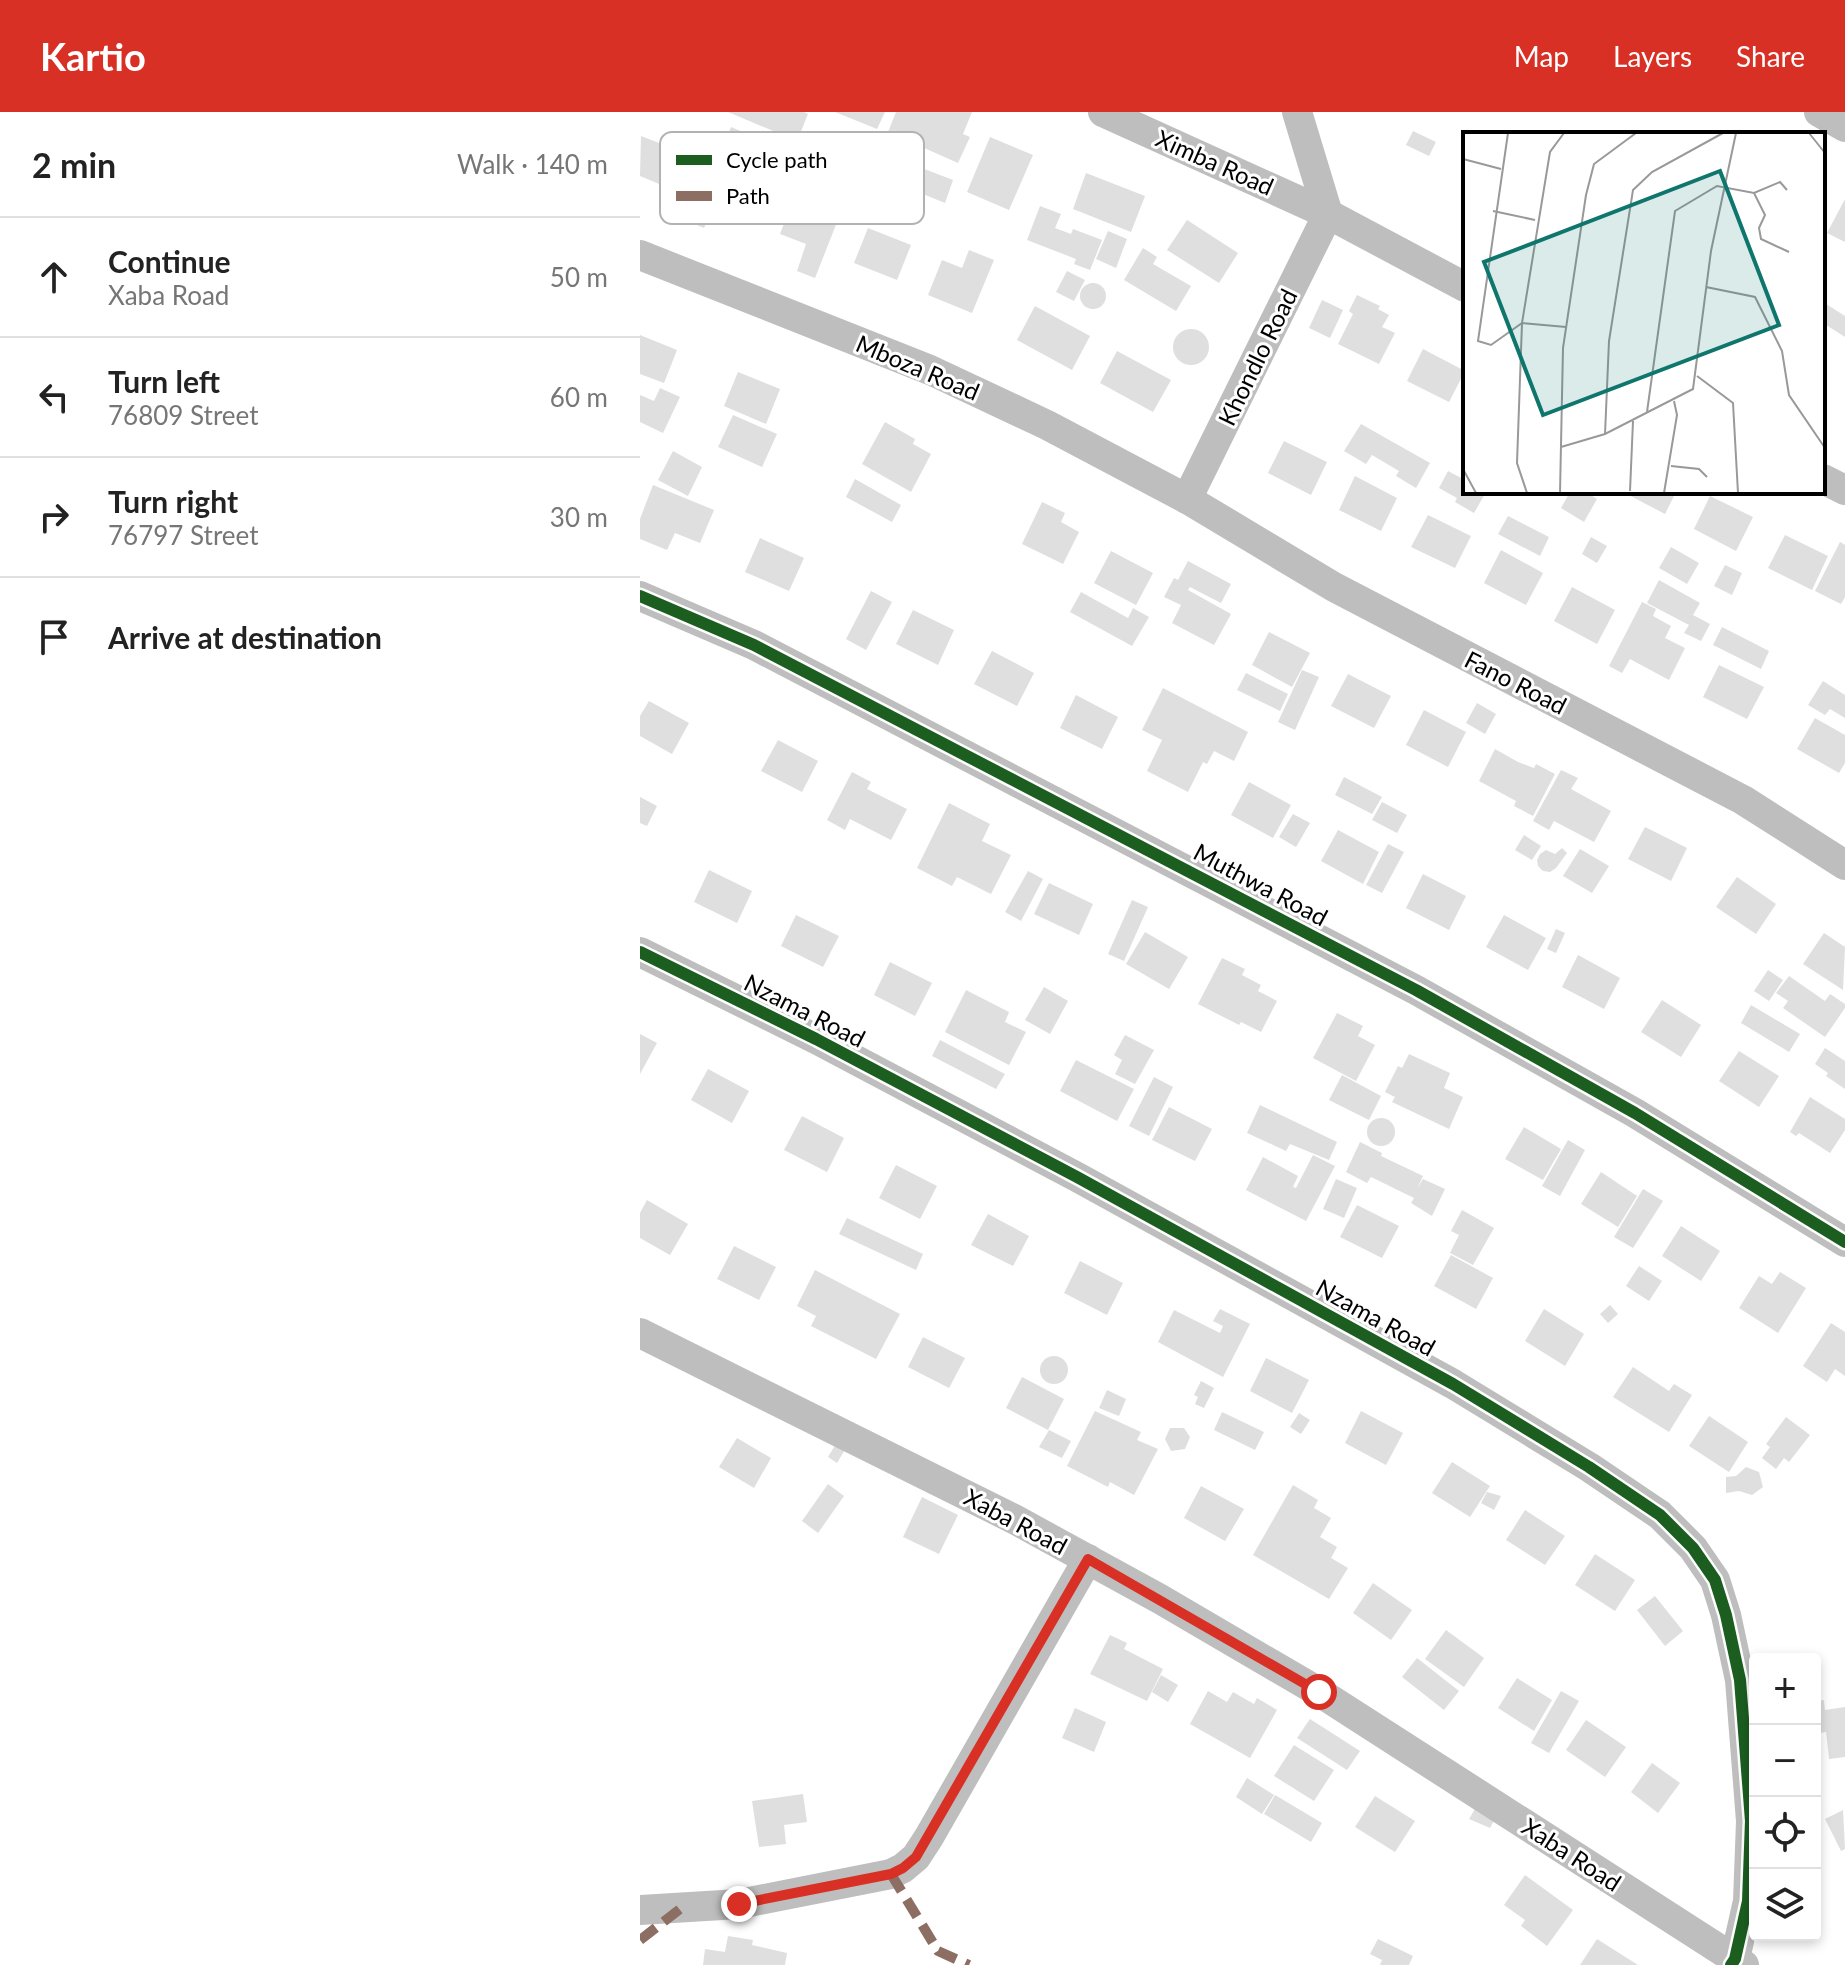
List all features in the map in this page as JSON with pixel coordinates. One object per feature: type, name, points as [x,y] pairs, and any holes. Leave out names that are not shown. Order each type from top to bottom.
[{"type":"street","name":"Ximba Road","points":[[1103,112],[1328,214],[1463,286]]},
{"type":"street","points":[[1297,112],[1328,214]]},
{"type":"street","points":[[1819,112],[1845,127]]},
{"type":"street","name":"Khondlo Road","points":[[1187,499],[1328,214]]},
{"type":"street","name":"Mboza Road","points":[[640,255],[930,370],[1047,425],[1187,499]]},
{"type":"street","points":[[1825,480],[1845,490]]},
{"type":"street","name":"Fano Road","points":[[1187,499],[1334,587],[1743,800],[1845,865]]},
{"type":"street","name":"Muthwa Road","points":[[640,596],[754,645],[1416,990],[1635,1113],[1845,1242]]},
{"type":"street","name":"Nzama Road","points":[[640,952],[816,1039],[1077,1177],[1453,1384],[1589,1467],[1660,1515],[1693,1548],[1715,1580],[1740,1680],[1751,1821],[1748,1901],[1737,1963]]},
{"type":"street","name":"Xaba Road","points":[[640,1333],[1088,1559],[1319,1692],[1737,1963]]},
{"type":"street","points":[[640,1910],[739,1904],[891,1874],[903,1868],[916,1857],[929,1837],[1088,1559]]},
{"type":"building","points":[[728,112],[808,114],[801,132],[776,132]]},
{"type":"building","points":[[835,112],[885,112],[877,129]]},
{"type":"building","points":[[896,112],[972,112],[963,134],[970,137],[958,163],[924,148],[924,132],[888,132]]},
{"type":"building","points":[[1413,131],[1436,142],[1429,156],[1406,145]]},
{"type":"building","points":[[641,136],[660,143],[660,184],[640,176]]},
{"type":"building","points":[[990,137],[1033,155],[1009,210],[967,192]]},
{"type":"building","points":[[924,169],[953,180],[945,203],[924,194]]},
{"type":"building","points":[[1086,173],[1145,196],[1131,232],[1073,209]]},
{"type":"building","points":[[1845,199],[1845,242],[1827,233]]},
{"type":"building","points":[[1040,206],[1061,214],[1055,228],[1071,234],[1073,229],[1102,240],[1090,270],[1074,264],[1076,259],[1027,240]]},
{"type":"building","points":[[1187,220],[1238,253],[1219,283],[1167,250]]},
{"type":"building","points":[[784,224],[836,224],[815,278],[797,271],[806,244],[780,234]]},
{"type":"building","points":[[868,228],[911,245],[897,280],[854,263]]},
{"type":"building","points":[[1108,231],[1127,239],[1116,268],[1096,259]]},
{"type":"building","points":[[1143,248],[1157,257],[1153,264],[1191,286],[1176,311],[1124,280]]},
{"type":"building","points":[[969,250],[994,260],[972,313],[928,295],[942,260],[962,268]]},
{"type":"building","points":[[1067,271],[1085,280],[1074,301],[1056,292]]},
{"type":"building","points":[[1093,283],[1102,287],[1106,296],[1102,305],[1093,309],[1084,305],[1080,296],[1084,287]]},
{"type":"building","points":[[1357,295],[1380,306],[1378,309],[1389,315],[1382,327],[1395,333],[1379,364],[1338,344],[1353,314],[1349,311]]},
{"type":"building","points":[[1322,300],[1343,310],[1330,338],[1309,328]]},
{"type":"building","points":[[1825,303],[1845,316],[1845,337],[1825,324]]},
{"type":"building","points":[[1035,306],[1090,336],[1072,370],[1017,340]]},
{"type":"building","points":[[1191,329],[1204,334],[1209,347],[1204,360],[1191,365],[1178,360],[1173,347],[1178,334]]},
{"type":"building","points":[[640,335],[677,350],[664,383],[640,374]]},
{"type":"building","points":[[1423,349],[1463,370],[1449,402],[1407,381]]},
{"type":"building","points":[[1117,351],[1171,380],[1153,412],[1100,383]]},
{"type":"building","points":[[738,372],[780,389],[766,424],[724,406]]},
{"type":"building","points":[[660,388],[680,397],[663,433],[640,422],[640,395],[654,401]]},
{"type":"building","points":[[733,415],[777,434],[762,467],[718,447]]},
{"type":"building","points":[[885,422],[915,439],[913,444],[931,454],[911,492],[862,464]]},
{"type":"building","points":[[1361,424],[1430,463],[1416,488],[1396,476],[1399,471],[1372,455],[1366,464],[1344,451]]},
{"type":"building","points":[[1284,441],[1327,462],[1311,495],[1268,473]]},
{"type":"building","points":[[673,451],[702,467],[688,496],[658,480]]},
{"type":"building","points":[[1448,471],[1463,479],[1463,494],[1485,494],[1474,513],[1439,488]]},
{"type":"building","points":[[1355,476],[1397,498],[1381,531],[1339,510]]},
{"type":"building","points":[[855,479],[901,505],[892,522],[846,497]]},
{"type":"building","points":[[653,485],[714,510],[700,543],[675,533],[667,550],[640,539],[640,519]]},
{"type":"building","points":[[1569,494],[1589,494],[1597,499],[1584,522],[1561,508]]},
{"type":"building","points":[[1627,494],[1675,494],[1665,514]]},
{"type":"building","points":[[1710,496],[1753,517],[1736,551],[1694,529]]},
{"type":"building","points":[[1042,502],[1065,513],[1061,522],[1079,532],[1063,564],[1022,544]]},
{"type":"building","points":[[1428,515],[1471,536],[1455,568],[1411,547]]},
{"type":"building","points":[[1508,516],[1549,537],[1540,556],[1498,534]]},
{"type":"building","points":[[1785,535],[1828,556],[1812,590],[1768,568]]},
{"type":"building","points":[[1591,537],[1607,546],[1597,563],[1582,554]]},
{"type":"building","points":[[760,538],[804,558],[789,591],[745,572]]},
{"type":"building","points":[[1840,542],[1845,545],[1845,597],[1841,604],[1815,591]]},
{"type":"building","points":[[1671,547],[1699,563],[1687,584],[1659,568]]},
{"type":"building","points":[[1501,550],[1543,573],[1526,605],[1484,583]]},
{"type":"building","points":[[1111,551],[1153,573],[1136,605],[1094,583]]},
{"type":"building","points":[[1188,561],[1231,584],[1221,603],[1190,587],[1188,590],[1231,614],[1214,645],[1172,623],[1181,605],[1164,597]]},
{"type":"building","points":[[1725,565],[1742,573],[1732,595],[1714,586]]},
{"type":"building","points":[[1659,580],[1700,603],[1693,615],[1710,624],[1701,641],[1684,633],[1689,625],[1647,603]]},
{"type":"building","points":[[1572,587],[1615,610],[1597,644],[1554,621]]},
{"type":"building","points":[[871,591],[892,602],[866,650],[846,639]]},
{"type":"building","points":[[1081,592],[1128,618],[1133,608],[1149,617],[1132,646],[1070,612]]},
{"type":"building","points":[[1642,602],[1656,609],[1653,616],[1671,626],[1665,638],[1685,648],[1669,680],[1630,659],[1622,673],[1609,666]]},
{"type":"building","points":[[913,610],[954,630],[938,665],[896,644]]},
{"type":"building","points":[[1722,627],[1769,651],[1761,669],[1713,645]]},
{"type":"building","points":[[1269,632],[1310,653],[1292,687],[1252,665]]},
{"type":"building","points":[[992,651],[1034,673],[1017,706],[974,684]]},
{"type":"building","points":[[1719,665],[1764,687],[1747,719],[1703,697]]},
{"type":"building","points":[[1302,670],[1319,677],[1295,730],[1278,722]]},
{"type":"building","points":[[1246,673],[1288,694],[1280,711],[1237,690]]},
{"type":"building","points":[[1348,674],[1391,696],[1374,728],[1331,706]]},
{"type":"building","points":[[1823,681],[1845,695],[1845,718],[1830,709],[1825,715],[1808,705]]},
{"type":"building","points":[[1163,688],[1248,732],[1234,761],[1214,751],[1207,764],[1203,762],[1188,792],[1147,771],[1162,740],[1142,730]]},
{"type":"building","points":[[1076,695],[1118,717],[1102,749],[1060,728]]},
{"type":"building","points":[[649,701],[689,723],[672,754],[640,736],[640,716]]},
{"type":"building","points":[[1477,703],[1496,714],[1485,734],[1466,723]]},
{"type":"building","points":[[1424,710],[1466,732],[1448,767],[1406,745]]},
{"type":"building","points":[[1815,718],[1845,735],[1845,763],[1839,773],[1797,749]]},
{"type":"building","points":[[778,740],[818,761],[802,792],[761,771]]},
{"type":"building","points":[[1495,749],[1518,762],[1534,768],[1536,764],[1555,774],[1533,816],[1514,806],[1516,801],[1479,781]]},
{"type":"building","points":[[1561,770],[1578,778],[1571,789],[1611,811],[1594,842],[1554,821],[1549,830],[1533,821]]},
{"type":"building","points":[[852,772],[871,782],[867,789],[907,809],[891,840],[850,819],[845,830],[827,820]]},
{"type":"building","points":[[1344,777],[1382,797],[1372,814],[1335,795]]},
{"type":"building","points":[[1249,782],[1291,805],[1273,838],[1231,815]]},
{"type":"building","points":[[640,797],[657,806],[647,826],[640,823]]},
{"type":"building","points":[[1382,802],[1407,815],[1397,833],[1372,820]]},
{"type":"building","points":[[949,803],[990,824],[982,841],[1011,855],[991,894],[957,877],[952,886],[917,868]]},
{"type":"building","points":[[1293,814],[1310,823],[1296,847],[1279,837]]},
{"type":"building","points":[[1645,827],[1687,848],[1671,881],[1628,859]]},
{"type":"building","points":[[1338,830],[1379,852],[1363,884],[1321,861]]},
{"type":"building","points":[[1524,835],[1541,846],[1532,860],[1515,850]]},
{"type":"building","points":[[1388,844],[1404,852],[1382,893],[1366,885]]},
{"type":"building","points":[[1562,848],[1567,853],[1556,868],[1550,872],[1538,866],[1540,854],[1546,850],[1555,854]]},
{"type":"building","points":[[1580,849],[1609,866],[1592,893],[1563,876]]},
{"type":"building","points":[[709,870],[752,891],[737,923],[694,902]]},
{"type":"building","points":[[1028,871],[1043,879],[1021,921],[1005,912]]},
{"type":"building","points":[[1423,874],[1466,896],[1449,930],[1406,908]]},
{"type":"building","points":[[1737,877],[1776,904],[1756,934],[1716,907]]},
{"type":"building","points":[[1049,883],[1093,904],[1079,935],[1034,914]]},
{"type":"building","points":[[1132,900],[1148,907],[1124,961],[1108,954]]},
{"type":"building","points":[[796,915],[839,936],[823,967],[781,946]]},
{"type":"building","points":[[1504,915],[1546,938],[1528,970],[1486,947]]},
{"type":"building","points":[[1556,929],[1565,933],[1556,953],[1547,949]]},
{"type":"building","points":[[1145,932],[1188,957],[1169,989],[1126,964]]},
{"type":"building","points":[[1824,933],[1845,947],[1843,990],[1803,964]]},
{"type":"building","points":[[1578,955],[1620,978],[1604,1009],[1562,987]]},
{"type":"building","points":[[1222,958],[1245,969],[1242,975],[1261,985],[1258,991],[1277,1001],[1261,1032],[1241,1022],[1239,1025],[1198,1004]]},
{"type":"building","points":[[890,962],[932,983],[915,1016],[874,995]]},
{"type":"building","points":[[1768,970],[1783,980],[1769,1001],[1754,991]]},
{"type":"building","points":[[1789,976],[1825,1001],[1830,994],[1845,1004],[1825,1037],[1783,1008],[1788,1001],[1776,993]]},
{"type":"building","points":[[1044,987],[1068,1001],[1050,1034],[1025,1020]]},
{"type":"building","points":[[966,990],[1009,1012],[1005,1022],[1026,1032],[1009,1065],[945,1032]]},
{"type":"building","points":[[1662,1000],[1701,1025],[1681,1057],[1641,1032]]},
{"type":"building","points":[[1751,1005],[1800,1034],[1789,1052],[1741,1023]]},
{"type":"building","points":[[1337,1013],[1363,1026],[1358,1036],[1375,1045],[1356,1081],[1313,1058]]},
{"type":"building","points":[[640,1034],[657,1043],[640,1074]]},
{"type":"building","points":[[1125,1035],[1154,1050],[1135,1084],[1115,1074],[1122,1060],[1114,1055]]},
{"type":"building","points":[[940,1040],[1005,1074],[996,1089],[932,1056]]},
{"type":"building","points":[[1825,1048],[1845,1061],[1845,1089],[1815,1064]]},
{"type":"building","points":[[1739,1051],[1779,1076],[1759,1107],[1719,1081]]},
{"type":"building","points":[[1409,1054],[1450,1073],[1444,1088],[1463,1097],[1449,1129],[1392,1102],[1395,1097],[1385,1092],[1398,1066],[1402,1068]]},
{"type":"building","points":[[1076,1060],[1134,1089],[1117,1121],[1060,1091]]},
{"type":"building","points":[[708,1069],[749,1091],[732,1123],[691,1100]]},
{"type":"building","points":[[1342,1075],[1381,1096],[1369,1120],[1329,1100]]},
{"type":"building","points":[[1154,1077],[1173,1087],[1149,1136],[1129,1126]]},
{"type":"building","points":[[1810,1097],[1845,1119],[1845,1130],[1830,1153],[1799,1133],[1796,1136],[1790,1132]]},
{"type":"building","points":[[1260,1105],[1337,1142],[1329,1160],[1290,1144],[1286,1151],[1247,1133]]},
{"type":"building","points":[[1169,1107],[1212,1129],[1195,1161],[1152,1140]]},
{"type":"building","points":[[802,1116],[844,1138],[827,1172],[784,1150]]},
{"type":"building","points":[[1381,1118],[1391,1122],[1395,1132],[1391,1142],[1381,1146],[1371,1142],[1367,1132],[1371,1122]]},
{"type":"building","points":[[1524,1127],[1561,1149],[1543,1180],[1505,1159]]},
{"type":"building","points":[[1568,1140],[1585,1150],[1560,1196],[1542,1186]]},
{"type":"building","points":[[1360,1142],[1423,1176],[1417,1189],[1423,1179],[1445,1189],[1432,1216],[1411,1203],[1414,1198],[1371,1177],[1367,1183],[1346,1172]]},
{"type":"building","points":[[1313,1155],[1335,1166],[1306,1221],[1246,1190],[1263,1157],[1298,1176],[1293,1187],[1296,1188]]},
{"type":"building","points":[[896,1165],[937,1186],[920,1219],[879,1198]]},
{"type":"building","points":[[1601,1172],[1637,1196],[1618,1227],[1581,1204]]},
{"type":"building","points":[[1336,1179],[1357,1188],[1344,1218],[1323,1209]]},
{"type":"building","points":[[1643,1189],[1663,1201],[1633,1248],[1614,1237]]},
{"type":"building","points":[[647,1200],[688,1224],[670,1255],[640,1238],[640,1213]]},
{"type":"building","points":[[1357,1205],[1399,1226],[1382,1258],[1340,1237]]},
{"type":"building","points":[[1462,1210],[1494,1228],[1473,1265],[1450,1253],[1459,1235],[1451,1231]]},
{"type":"building","points":[[988,1214],[1029,1236],[1013,1266],[971,1245]]},
{"type":"building","points":[[847,1218],[923,1254],[916,1270],[839,1234]]},
{"type":"building","points":[[1681,1226],[1720,1251],[1701,1281],[1662,1256]]},
{"type":"building","points":[[734,1246],[776,1267],[759,1300],[717,1279]]},
{"type":"building","points":[[1451,1255],[1493,1278],[1476,1309],[1434,1286]]},
{"type":"building","points":[[1080,1261],[1123,1283],[1107,1315],[1064,1293]]},
{"type":"building","points":[[1639,1266],[1662,1281],[1649,1301],[1626,1286]]},
{"type":"building","points":[[815,1270],[900,1314],[876,1359],[811,1326],[816,1316],[797,1306]]},
{"type":"building","points":[[1780,1272],[1806,1288],[1778,1333],[1739,1308],[1759,1276],[1772,1284]]},
{"type":"building","points":[[1610,1305],[1618,1314],[1608,1323],[1600,1314]]},
{"type":"building","points":[[1220,1309],[1250,1324],[1223,1377],[1158,1342],[1174,1310],[1220,1333],[1223,1326],[1213,1321]]},
{"type":"building","points":[[1544,1309],[1584,1334],[1565,1366],[1525,1341]]},
{"type":"building","points":[[1831,1323],[1845,1332],[1845,1376],[1835,1369],[1827,1382],[1803,1366]]},
{"type":"building","points":[[923,1337],[965,1358],[949,1388],[908,1367]]},
{"type":"building","points":[[1054,1356],[1064,1360],[1068,1370],[1064,1380],[1054,1384],[1044,1380],[1040,1370],[1044,1360]]},
{"type":"building","points":[[1266,1358],[1309,1380],[1292,1413],[1250,1391]]},
{"type":"building","points":[[1633,1367],[1669,1391],[1674,1384],[1692,1395],[1669,1432],[1613,1397]]},
{"type":"building","points":[[1022,1377],[1064,1399],[1048,1430],[1006,1408]]},
{"type":"building","points":[[1201,1381],[1214,1388],[1204,1408],[1195,1404],[1198,1397],[1194,1395]]},
{"type":"building","points":[[1107,1390],[1126,1399],[1119,1416],[1099,1408]]},
{"type":"building","points":[[1095,1411],[1141,1432],[1137,1440],[1158,1449],[1134,1495],[1110,1482],[1108,1487],[1067,1466]]},
{"type":"building","points":[[1361,1411],[1403,1433],[1386,1465],[1345,1443]]},
{"type":"building","points":[[1222,1412],[1264,1432],[1255,1450],[1214,1430]]},
{"type":"building","points":[[1299,1413],[1310,1420],[1301,1434],[1290,1427]]},
{"type":"building","points":[[1709,1416],[1748,1442],[1729,1472],[1689,1446]]},
{"type":"building","points":[[1786,1417],[1810,1435],[1789,1462],[1784,1458],[1776,1469],[1762,1458],[1770,1447],[1766,1444]]},
{"type":"building","points":[[1170,1428],[1184,1428],[1190,1437],[1185,1449],[1171,1451],[1165,1439]]},
{"type":"building","points":[[1049,1430],[1071,1441],[1062,1458],[1039,1447]]},
{"type":"building","points":[[737,1438],[771,1458],[754,1488],[719,1467]]},
{"type":"building","points":[[837,1442],[846,1448],[837,1463],[828,1457]]},
{"type":"building","points":[[1452,1462],[1490,1486],[1470,1517],[1432,1493]]},
{"type":"building","points":[[1746,1467],[1759,1472],[1763,1487],[1752,1495],[1739,1491],[1726,1493],[1726,1477],[1736,1476]]},
{"type":"building","points":[[828,1484],[844,1496],[818,1533],[802,1521]]},
{"type":"building","points":[[1293,1485],[1318,1500],[1314,1508],[1331,1518],[1320,1537],[1337,1547],[1331,1558],[1348,1568],[1329,1599],[1253,1555]]},
{"type":"building","points":[[1201,1486],[1244,1509],[1225,1541],[1184,1518]]},
{"type":"building","points":[[1487,1492],[1501,1496],[1494,1510],[1481,1503]]},
{"type":"building","points":[[922,1497],[958,1515],[939,1554],[903,1537]]},
{"type":"building","points":[[1525,1510],[1565,1536],[1545,1565],[1506,1540]]},
{"type":"building","points":[[1595,1554],[1635,1580],[1615,1611],[1575,1585]]},
{"type":"building","points":[[1373,1583],[1412,1610],[1391,1640],[1353,1613]]},
{"type":"building","points":[[1655,1596],[1683,1631],[1665,1646],[1637,1610]]},
{"type":"building","points":[[1446,1630],[1484,1658],[1464,1687],[1425,1659]]},
{"type":"building","points":[[1110,1635],[1127,1643],[1124,1649],[1163,1669],[1147,1701],[1090,1674]]},
{"type":"building","points":[[1417,1658],[1459,1691],[1444,1710],[1402,1677]]},
{"type":"building","points":[[1161,1675],[1178,1685],[1168,1702],[1152,1692]]},
{"type":"building","points":[[1517,1678],[1552,1700],[1534,1731],[1498,1708]]},
{"type":"building","points":[[1208,1691],[1227,1702],[1233,1692],[1254,1704],[1257,1698],[1277,1710],[1250,1758],[1190,1724]]},
{"type":"building","points":[[1561,1691],[1579,1701],[1549,1753],[1531,1743]]},
{"type":"building","points":[[1821,1700],[1824,1700],[1825,1710],[1845,1707],[1845,1757],[1829,1759],[1826,1732],[1821,1733]]},
{"type":"building","points":[[1075,1708],[1106,1722],[1094,1752],[1062,1738]]},
{"type":"building","points":[[1310,1719],[1360,1751],[1347,1770],[1297,1738]]},
{"type":"building","points":[[1586,1720],[1626,1747],[1605,1777],[1566,1750]]},
{"type":"building","points":[[1294,1745],[1334,1770],[1314,1801],[1274,1776]]},
{"type":"building","points":[[1652,1763],[1680,1783],[1658,1813],[1631,1792]]},
{"type":"building","points":[[1247,1778],[1274,1795],[1262,1814],[1236,1797]]},
{"type":"building","points":[[803,1794],[807,1822],[784,1825],[786,1844],[759,1847],[752,1801]]},
{"type":"building","points":[[1275,1795],[1322,1823],[1311,1842],[1264,1814]]},
{"type":"building","points":[[1375,1796],[1415,1821],[1395,1852],[1355,1827]]},
{"type":"building","points":[[1479,1802],[1498,1813],[1490,1828],[1469,1819]]},
{"type":"building","points":[[1843,1810],[1845,1849],[1841,1851],[1825,1819]]},
{"type":"building","points":[[1525,1875],[1573,1910],[1547,1946],[1521,1926],[1525,1920],[1504,1905]]},
{"type":"building","points":[[728,1936],[753,1940],[752,1945],[787,1953],[785,1965],[703,1965],[705,1949],[725,1952]]},
{"type":"building","points":[[1378,1939],[1413,1956],[1409,1965],[1380,1965],[1382,1960],[1370,1954]]},
{"type":"building","points":[[1597,1939],[1638,1965],[1580,1965]]},
{"type":"marked path","points":[[891,1874],[938,1951],[969,1965]]},
{"type":"marked path","points":[[640,1940],[680,1909]]},
{"type":"cycle path","points":[[640,596],[754,645],[1416,990],[1635,1113],[1845,1242]]},
{"type":"cycle path","points":[[640,952],[816,1039],[1077,1177],[1453,1384],[1589,1467],[1660,1515],[1693,1548],[1715,1580],[1740,1680],[1751,1821],[1748,1901],[1731,1965]]},
{"type":"route","points":[[739,1904],[891,1874],[916,1857],[1088,1559],[1319,1692]]}]
